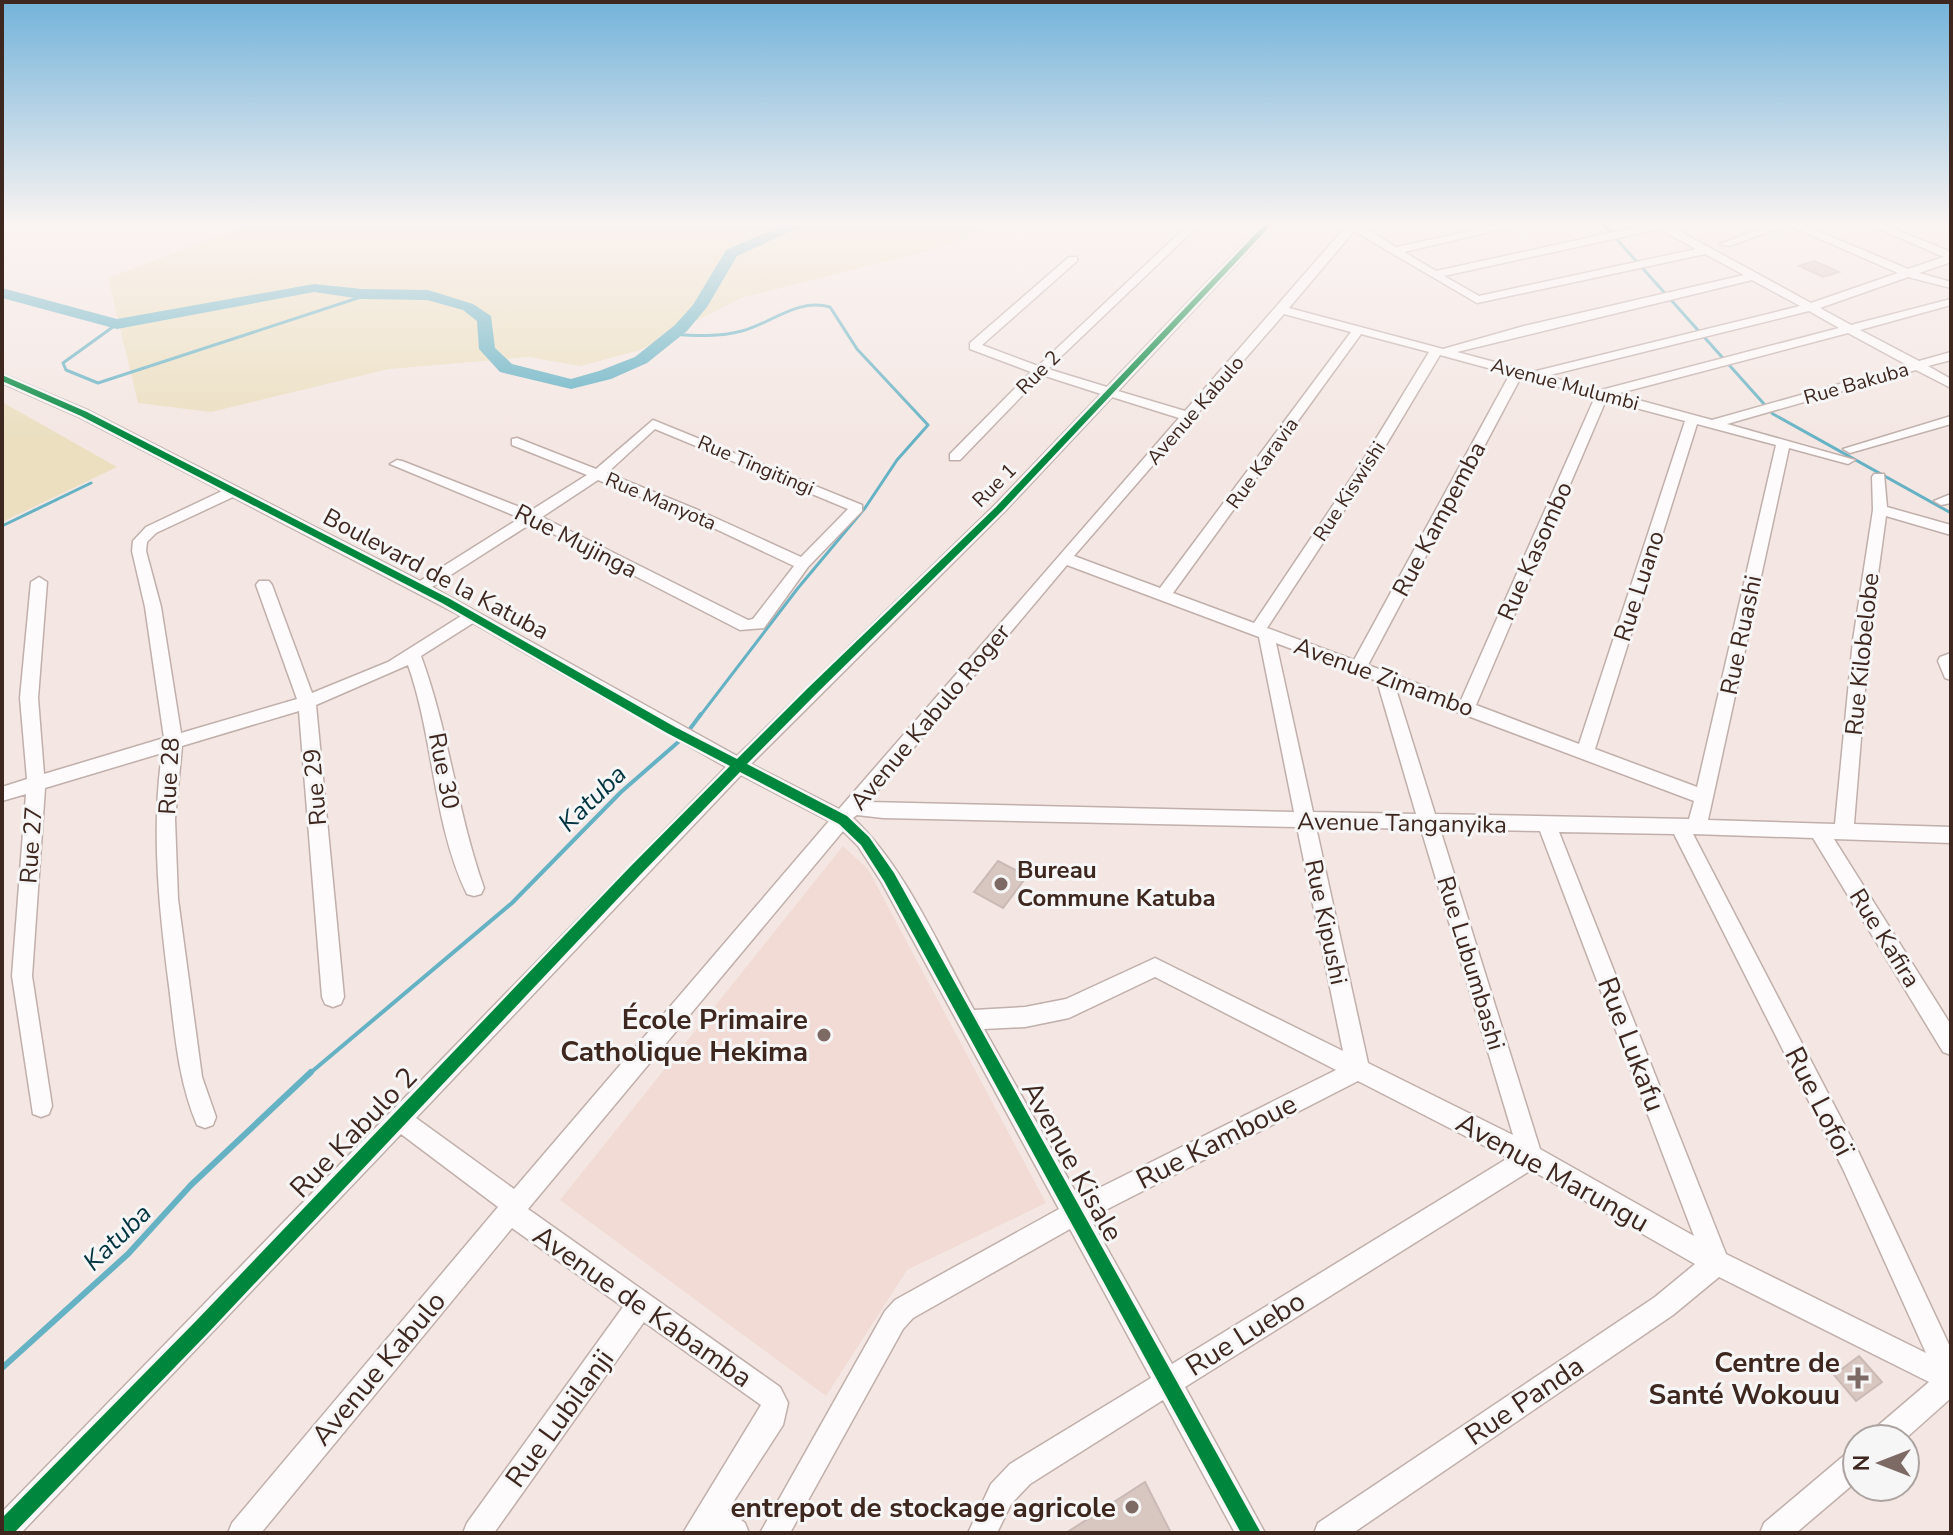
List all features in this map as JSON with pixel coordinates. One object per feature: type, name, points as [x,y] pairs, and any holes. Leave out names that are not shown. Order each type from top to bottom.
[{"type":"street","points":[[1031,296],[974,346],[1038,370],[1190,417]]},
{"type":"street","name":"Rue 2","points":[[955,457],[1115,296]]},
{"type":"street","name":"Rue 1","points":[[738,765],[999,509],[1201,296]]},
{"type":"street","name":"Avenue Kabulo","points":[[1064,558],[1190,417],[1292,296]]},
{"type":"street","points":[[1470,296],[1477,300],[1497,296]]},
{"type":"street","points":[[1441,351],[1673,296]]},
{"type":"street","points":[[1790,296],[1951,384]]},
{"type":"street","points":[[1525,373],[1690,338],[1843,296]]},
{"type":"street","points":[[1602,394],[1951,302]]},
{"type":"street","name":"Avenue Mulumbi","points":[[1280,309],[1783,443],[1849,455],[1951,420]]},
{"type":"street","name":"Rue Karavia","points":[[1163,596],[1359,329]]},
{"type":"street","name":"Rue Kiswishi","points":[[1262,632],[1441,351]]},
{"type":"street","name":"Rue Bakuba","points":[[1713,423],[1951,356]]},
{"type":"street","name":"Rue Kampemba","points":[[1359,667],[1525,373]]},
{"type":"street","name":"Boulevard de la Katuba","points":[[2,378],[84,414],[420,588],[738,765],[848,813]]},
{"type":"street","name":"Rue Kasombo","points":[[1466,708],[1602,394]]},
{"type":"street","name":"Rue Luano","points":[[1585,753],[1692,418]]},
{"type":"street","name":"Rue Tingitingi","points":[[598,474],[653,424],[857,508],[803,564]]},
{"type":"street","name":"Rue Manyota","points":[[517,442],[693,513],[803,564]]},
{"type":"street","name":"Rue Ruashi","points":[[1688,827],[1703,797],[1729,694],[1783,443]]},
{"type":"street","name":"Rue Mujinga","points":[[397,464],[496,501],[751,627],[758,624],[803,564]]},
{"type":"street","points":[[420,588],[598,474]]},
{"type":"street","name":"Rue Kilobelobe","points":[[1844,832],[1861,640],[1880,510],[1879,477]]},
{"type":"street","name":"Rue 28","points":[[205,1117],[191,1077],[168,899],[166,819],[170,754],[174,743],[153,607],[139,551],[140,541],[151,530],[234,491]]},
{"type":"street","points":[[1880,510],[1951,530]]},
{"type":"street","name":"Avenue Zimambo","points":[[1064,558],[1703,797]]},
{"type":"street","name":"Avenue Kabulo Roger","points":[[512,1208],[1064,558]]},
{"type":"street","name":"Rue 27","points":[[39,582],[29,698],[36,783],[22,976],[41,1106]]},
{"type":"street","name":"Rue 29","points":[[264,585],[307,702],[333,997]]},
{"type":"street","points":[[2,794],[307,702],[413,656],[473,616]]},
{"type":"street","name":"Rue Kipushi","points":[[1262,632],[1358,1070]]},
{"type":"street","name":"Rue 30","points":[[413,656],[432,705],[449,801],[474,888]]},
{"type":"street","name":"Rue Lubumbashi","points":[[1384,678],[1531,1157]]},
{"type":"street","name":"Rue Kabulo 2","points":[[2,1532],[738,765]]},
{"type":"street","name":"Avenue Tanganyika","points":[[848,813],[883,811],[1688,827],[1949,838]]},
{"type":"street","name":"Avenue Kisale","points":[[848,813],[878,858],[1251,1533]]},
{"type":"street","name":"Rue Lukafu","points":[[1547,826],[1717,1263]]},
{"type":"street","name":"Rue Lofoï","points":[[1688,827],[1851,1161],[1951,1379]]},
{"type":"street","name":"Rue Kafira","points":[[1819,831],[1951,1045]]},
{"type":"street","name":"Avenue Marungu","points":[[967,1020],[1025,1017],[1069,1008],[1155,967],[1531,1157],[1717,1263],[1951,1379]]},
{"type":"street","name":"Rue Kamboue","points":[[774,1533],[894,1320],[904,1309],[1075,1213],[1358,1070]]},
{"type":"street","name":"Avenue de Kabamba","points":[[399,1119],[512,1208],[771,1396],[775,1403],[773,1415],[703,1523]]},
{"type":"street","name":"Rue Luebo","points":[[982,1533],[1010,1483],[1169,1380],[1531,1157]]},
{"type":"street","name":"Avenue Kabulo","points":[[242,1533],[512,1208]]},
{"type":"street","name":"Rue Panda","points":[[1328,1533],[1664,1306],[1717,1263]]},
{"type":"street","name":"Rue Lubilanji","points":[[477,1533],[642,1303]]},
{"type":"street","points":[[1902,1423],[1951,1379]]},
{"type":"street","points":[[1774,1533],[1841,1476]]},
{"type":"street","points":[[703,1523],[735,1533]]},
{"type":"shaded area","points":[[112,296],[750,296],[640,350],[581,366],[529,357],[389,369],[211,412],[138,403]]},
{"type":"shaded area","points":[[2,402],[117,467],[2,522]]},
{"type":"shaded area","name":"École Primaire Catholique Hekima","points":[[843,846],[868,869],[1046,1203],[907,1270],[826,1396],[560,1200]]},
{"type":"building","name":"Bureau Commune Katuba","points":[[998,861],[1027,876],[1003,908],[974,892]]},
{"type":"building","name":"Centre de Santé Wokouu","points":[[1859,1356],[1882,1382],[1856,1401],[1834,1375]]},
{"type":"building","name":"entrepot de stockage agricole","points":[[1145,1482],[1171,1533],[1066,1533]]},
{"type":"waterway","points":[[12,296],[117,324],[272,296]]},
{"type":"waterway","points":[[117,324],[63,363],[66,370],[98,383],[365,296]]},
{"type":"waterway","points":[[430,296],[468,307],[485,319],[487,349],[506,368],[571,384],[605,375],[641,360],[681,328],[706,296]]},
{"type":"waterway","points":[[1667,296],[1773,414],[1951,513]]},
{"type":"waterway","name":"Katuba","points":[[673,334],[708,336],[733,333],[807,306],[830,307],[857,349],[928,425],[897,460],[865,508],[798,588],[700,716]]},
{"type":"waterway","points":[[2,526],[91,483]]},
{"type":"waterway","name":"Katuba","points":[[309,1074],[512,903],[621,792],[684,737],[701,714]]},
{"type":"waterway","name":"Katuba","points":[[2,1368],[128,1254],[191,1185],[311,1072]]},
{"type":"cycle path","points":[[2,1532],[202,1327],[635,871],[811,692],[999,509],[1201,296]]},
{"type":"cycle path","points":[[2,378],[84,414],[446,601],[671,730],[843,820],[865,841],[889,877],[1251,1533]]},
{"type":"place","name":"Bureau Commune Katuba","points":[[1001,884]]},
{"type":"place","name":"École Primaire Catholique Hekima","points":[[824,1035]]},
{"type":"place","name":"Centre de Santé Wokouu","points":[[1858,1378]]},
{"type":"place","name":"entrepot de stockage agricole","points":[[1132,1507]]}]
